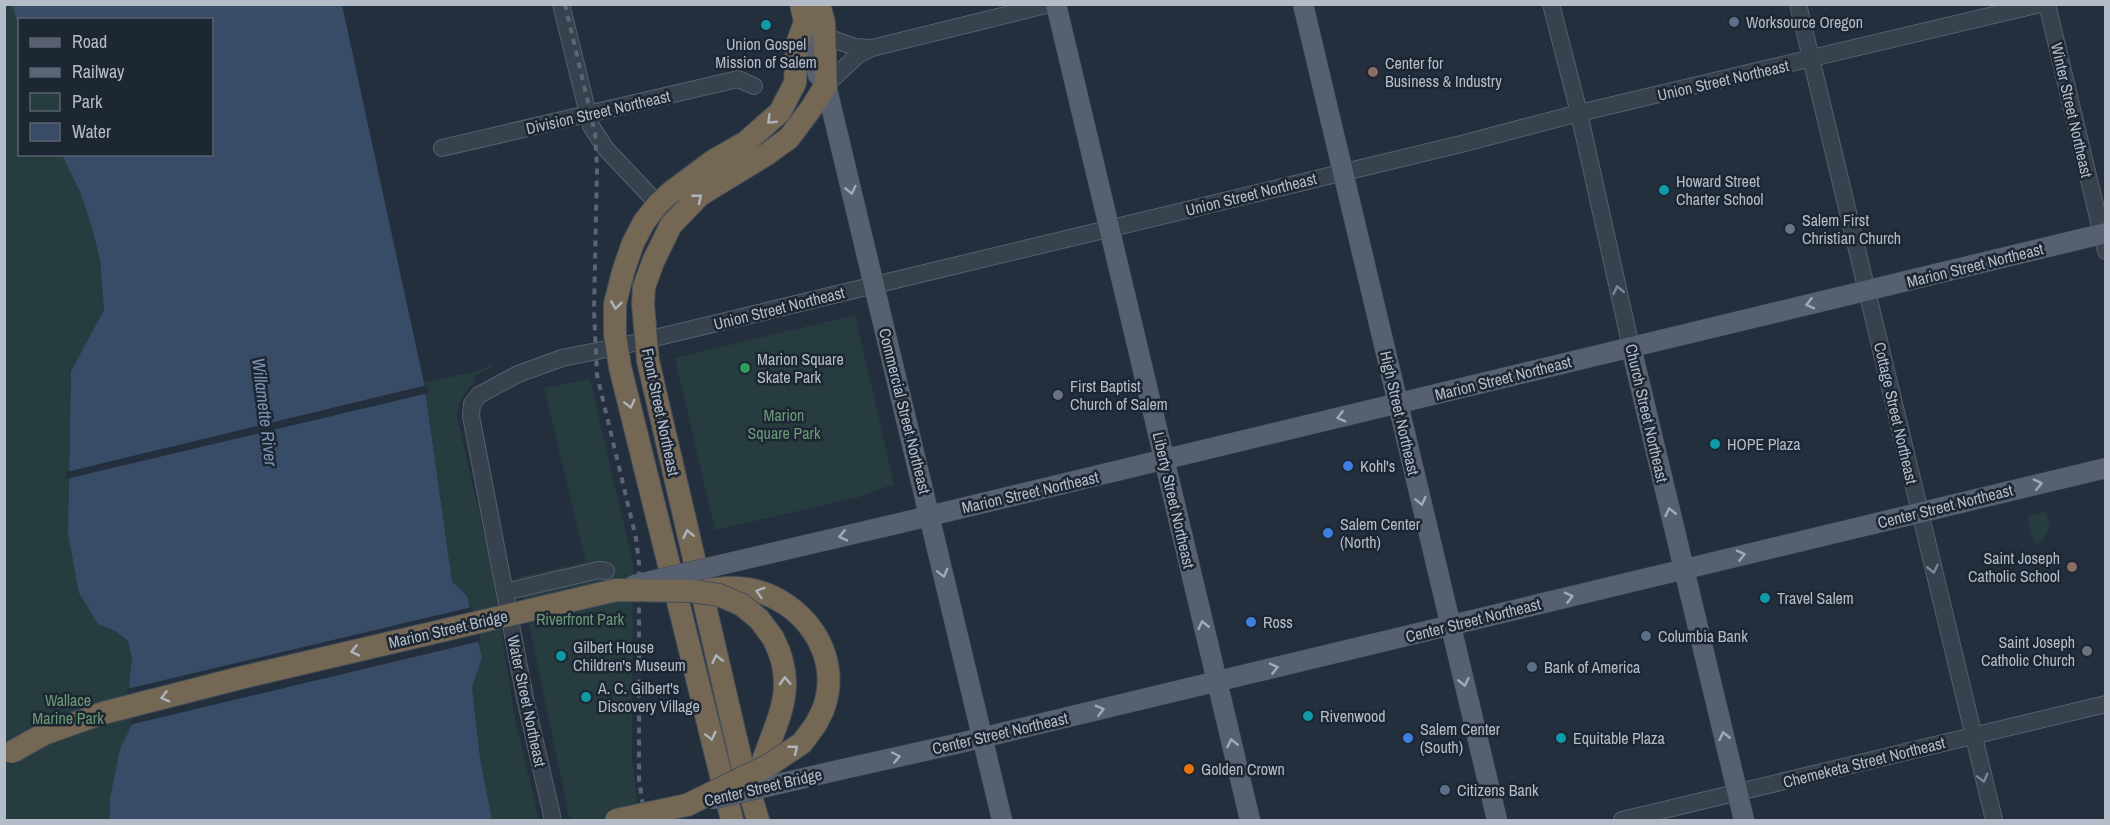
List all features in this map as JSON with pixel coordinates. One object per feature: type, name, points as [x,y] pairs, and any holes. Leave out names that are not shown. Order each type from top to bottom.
[{"type":"highway","points":[[819,4],[825,36],[826,85]]},
{"type":"highway","name":"Front Street Northeast","points":[[732,820],[617,347],[615,304],[633,243],[644,222],[658,204],[688,178],[754,136],[780,112],[795,83],[797,44],[803,13]]},
{"type":"highway","name":"Front Street Northeast","points":[[758,820],[744,773],[648,361],[643,304],[644,286],[671,225],[679,216],[700,195],[789,138],[826,85]]},
{"type":"highway","points":[[658,204],[660,218],[658,227],[662,243]]},
{"type":"highway","points":[[611,580],[719,595],[742,605],[759,620],[773,638],[784,667],[785,698],[763,756],[752,797]]},
{"type":"highway","name":"Marion Street Bridge","points":[[4,756],[44,734],[103,713],[611,580]]},
{"type":"highway","points":[[687,805],[783,758],[808,736],[823,710],[828,692],[826,659],[819,640],[801,616],[777,599],[759,591],[730,587],[701,591]]},
{"type":"highway","name":"Center Street Bridge","points":[[616,820],[687,805]]},
{"type":"main road","name":"Liberty Street Northeast","points":[[1056,4],[1250,820]]},
{"type":"main road","name":"High Street Northeast","points":[[1303,4],[1497,820]]},
{"type":"main road","name":"Commercial Street Northeast","points":[[803,13],[818,75],[826,85],[1001,815]]},
{"type":"main road","name":"Marion Street Northeast","points":[[900,523],[1867,291],[2104,239]]},
{"type":"main road","name":"Church Street Northeast","points":[[1631,347],[1744,820]]},
{"type":"main road","name":"Center Street Northeast","points":[[839,770],[984,746],[1217,682],[2106,468]]},
{"type":"main road","name":"Marion Street Bridge","points":[[611,580],[900,523]]},
{"type":"main road","name":"Center Street Bridge","points":[[687,805],[839,770]]},
{"type":"street","points":[[561,4],[588,114],[595,133],[606,149],[658,204]]},
{"type":"street","points":[[826,85],[858,55],[872,48],[1050,4]]},
{"type":"street","name":"Church Street Northeast","points":[[1551,4],[1579,114],[1631,347]]},
{"type":"street","name":"Cottage Street Northeast","points":[[1798,4],[1994,820]]},
{"type":"street","name":"Union Street Northeast","points":[[472,404],[479,395],[546,362],[617,347],[2040,4]]},
{"type":"street","name":"Winter Street Northeast","points":[[2047,4],[2104,239]]},
{"type":"street","points":[[825,36],[855,47],[872,48]]},
{"type":"street","name":"Division Street Northeast","points":[[442,148],[738,79],[754,86]]},
{"type":"street","name":"Water Street Northeast","points":[[472,404],[471,416],[504,592],[553,820]]},
{"type":"street","points":[[504,592],[599,570],[611,580]]},
{"type":"street","name":"Chemeketa Street Northeast","points":[[1622,820],[2106,704]]},
{"type":"green space","name":"Wallace Marine Park","points":[[12,4],[18,20],[18,156],[62,156],[81,194],[100,260],[104,310],[71,371],[68,533],[98,624],[115,631],[128,642],[132,659],[129,682],[135,719],[110,798],[110,820],[5,820],[4,5]]},
{"type":"green space","name":"Marion Square Park","points":[[855,315],[894,484],[859,497],[715,530],[675,358]]},
{"type":"green space","name":"Riverfront Park","points":[[491,365],[492,367],[474,376],[475,382],[462,398],[457,417],[490,559],[514,714],[539,820],[492,820],[480,758],[472,687],[482,658],[467,596],[452,581],[424,383],[477,371]]},
{"type":"green space","name":"Riverfront Park","points":[[590,379],[633,564],[632,759],[639,820],[570,820],[519,577],[586,562],[544,388]]},
{"type":"green space","points":[[2046,511],[2050,527],[2042,542],[2034,544],[2027,516]]},
{"type":"water","name":"Willamette River","points":[[12,5],[342,5],[424,383],[452,581],[467,596],[482,658],[472,687],[480,758],[492,820],[110,820],[110,798],[120,749],[135,719],[129,682],[132,659],[128,641],[115,631],[98,624],[79,593],[68,533],[71,371],[104,310],[100,260],[92,228],[81,194],[62,156],[213,156],[213,18],[18,18],[18,23]]},
{"type":"pier","points":[[427,385],[429,393],[66,479],[66,472]]},
{"type":"pier","points":[[472,607],[481,641],[129,725],[132,719],[127,689]]},
{"type":"railway","points":[[565,4],[595,133],[597,168],[594,310],[597,375],[636,538],[639,563],[639,779],[645,820]]},
{"type":"place","name":"Worksource Oregon","points":[[1734,22]]},
{"type":"place","name":"Union Gospel Mission of Salem","points":[[766,25]]},
{"type":"place","name":"Center for Business & Industry","points":[[1373,72]]},
{"type":"place","name":"Howard Street Charter School","points":[[1664,190]]},
{"type":"place","name":"Salem First Christian Church","points":[[1790,229]]},
{"type":"place","name":"Marion Square Skate Park","points":[[745,368]]},
{"type":"place","name":"First Baptist Church of Salem","points":[[1058,395]]},
{"type":"place","name":"HOPE Plaza","points":[[1715,444]]},
{"type":"place","name":"Kohl's","points":[[1348,466]]},
{"type":"place","name":"Salem Center (North)","points":[[1328,533]]},
{"type":"place","name":"Saint Joseph Catholic School","points":[[2072,567]]},
{"type":"place","name":"Travel Salem","points":[[1765,598]]},
{"type":"place","name":"Ross","points":[[1251,622]]},
{"type":"place","name":"Columbia Bank","points":[[1646,636]]},
{"type":"place","name":"Saint Joseph Catholic Church","points":[[2087,651]]},
{"type":"place","name":"Gilbert House Children's Museum","points":[[561,656]]},
{"type":"place","name":"Bank of America","points":[[1532,667]]},
{"type":"place","name":"A. C. Gilbert's Discovery Village","points":[[586,697]]},
{"type":"place","name":"Rivenwood","points":[[1308,716]]},
{"type":"place","name":"Salem Center (South)","points":[[1408,738]]},
{"type":"place","name":"Equitable Plaza","points":[[1561,738]]},
{"type":"place","name":"Golden Crown","points":[[1189,769]]},
{"type":"place","name":"Citizens Bank","points":[[1445,790]]}]
